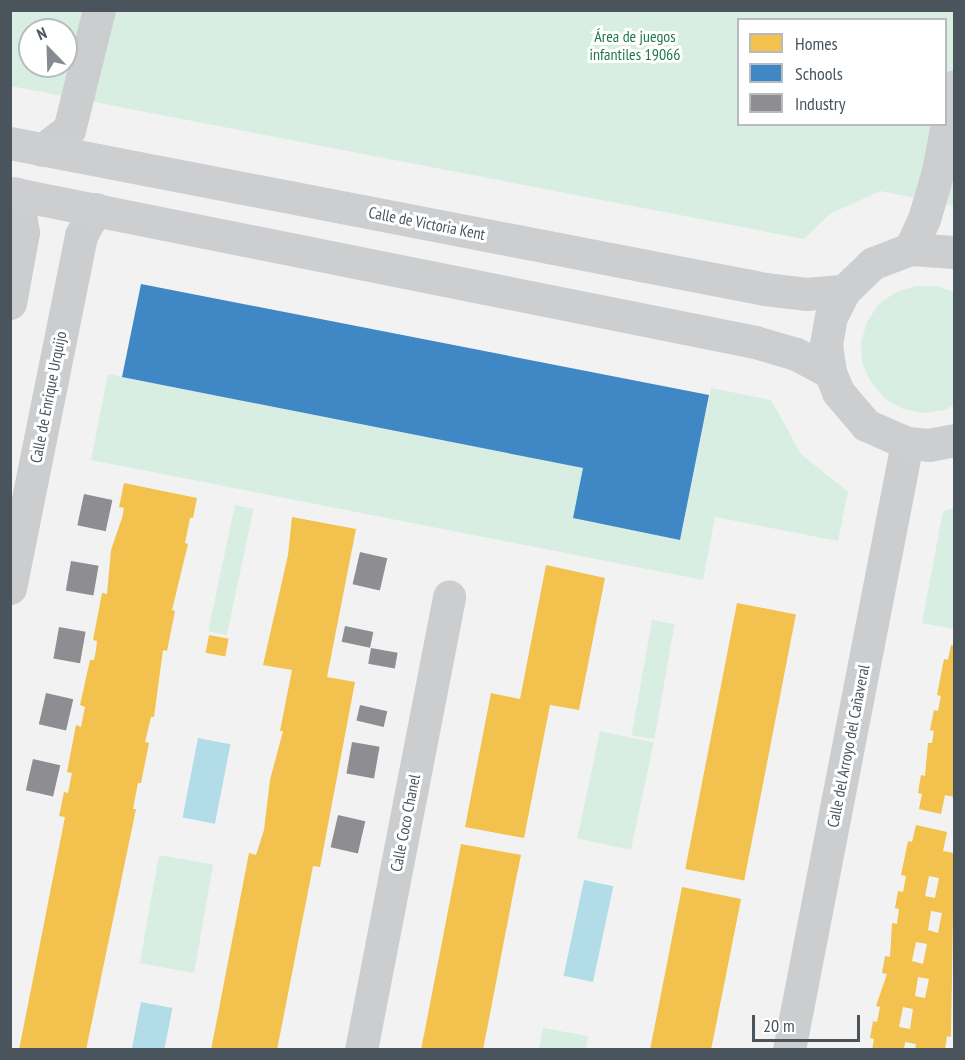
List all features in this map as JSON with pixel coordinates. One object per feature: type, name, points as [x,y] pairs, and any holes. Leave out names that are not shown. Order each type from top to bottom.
[{"type":"main road","points":[[947,124],[954,87]]},
{"type":"main road","points":[[910,249],[924,219],[938,171],[947,126]]},
{"type":"main road","name":"Calle de Victoria Kent","points":[[10,143],[765,289],[806,294],[844,291]]},
{"type":"main road","points":[[13,193],[755,342],[796,354],[830,372]]},
{"type":"main road","points":[[954,252],[910,249],[873,263],[844,291],[831,316],[826,344],[830,372],[838,392],[858,418],[886,436],[907,443],[929,445],[954,440]]},
{"type":"street","points":[[42,150],[69,130],[99,10]]},
{"type":"street","points":[[10,303],[23,232],[13,193]]},
{"type":"street","name":"Calle de Enrique Urquijo","points":[[10,588],[81,235],[96,209]]},
{"type":"street","name":"Calle del Arroyo del Cañaveral","points":[[789,1050],[907,443]]},
{"type":"street","name":"Calle Coco Chanel","points":[[361,1050],[449,596]]},
{"type":"green space","name":"Área de juegos infantiles 19066","points":[[10,11],[954,11],[954,206],[880,191],[830,214],[804,239],[11,86]]},
{"type":"green space","points":[[916,286],[937,286],[954,292],[954,405],[945,410],[924,413],[903,409],[885,399],[871,382],[862,363],[861,342],[867,322],[879,304],[896,292]]},
{"type":"green space","points":[[108,374],[583,468],[574,518],[680,540],[711,388],[771,400],[801,454],[848,492],[838,541],[715,517],[703,580],[91,460]]},
{"type":"green space","points":[[235,505],[254,509],[227,635],[208,631]]},
{"type":"green space","points":[[954,508],[954,629],[922,623],[943,511]]},
{"type":"green space","points":[[652,620],[675,624],[654,739],[632,735]]},
{"type":"green space","points":[[600,731],[654,742],[631,850],[577,839]]},
{"type":"green space","points":[[159,855],[213,865],[194,973],[140,963]]},
{"type":"green space","points":[[543,1028],[588,1036],[586,1049],[539,1049]]},
{"type":"water","points":[[198,738],[230,744],[215,824],[183,818]]},
{"type":"water","points":[[584,880],[613,886],[593,982],[564,976]]},
{"type":"water","points":[[141,1002],[172,1008],[164,1050],[132,1049]]},
{"type":"building: Homes","points":[[124,483],[197,498],[185,543],[188,544],[172,610],[175,611],[167,651],[163,650],[154,717],[151,717],[145,742],[149,743],[141,783],[138,783],[133,809],[136,809],[86,1050],[19,1050],[65,817],[59,816],[64,792],[68,793],[72,773],[67,772],[76,725],[81,727],[85,707],[80,705],[90,660],[94,660],[97,641],[93,640],[102,593],[107,594],[111,550],[124,508],[119,507]]},
{"type":"building: Homes","points":[[292,517],[356,529],[327,677],[355,682],[320,867],[313,866],[277,1050],[211,1050],[249,853],[256,855],[264,830],[270,780],[283,731],[280,731],[292,670],[263,665],[288,555]]},
{"type":"building: Homes","points":[[546,565],[605,578],[579,710],[550,705],[524,838],[465,827],[491,693],[520,699]]},
{"type":"building: Homes","points":[[737,603],[796,614],[744,880],[685,869]]},
{"type":"building: Homes","points":[[209,635],[229,639],[225,656],[206,653]]},
{"type":"building: Homes","points":[[951,645],[954,646],[954,797],[945,795],[941,814],[919,809],[922,794],[918,793],[921,775],[925,776],[928,743],[932,743],[934,731],[930,730],[934,710],[938,711],[941,696],[937,695],[944,659],[948,660]]},
{"type":"building: Homes","points":[[916,825],[947,832],[943,851],[954,853],[951,1037],[947,1036],[945,1050],[915,1050],[916,1044],[905,1042],[904,1050],[872,1050],[874,1039],[870,1038],[873,1021],[877,1022],[880,1007],[876,1006],[887,974],[882,973],[885,956],[890,957],[892,923],[897,924],[899,909],[895,908],[898,891],[903,892],[906,876],[901,875],[908,841],[912,842]],"holes":[[[929,876],[939,878],[935,898],[925,896]],[[931,911],[942,913],[938,933],[928,930]],[[916,942],[927,944],[923,964],[912,961]],[[918,977],[929,979],[925,998],[915,996]],[[903,1007],[913,1009],[910,1029],[899,1027]]]},
{"type":"building: Homes","points":[[461,844],[521,855],[483,1050],[421,1050]]},
{"type":"building: Homes","points":[[682,887],[741,899],[711,1050],[650,1050]]},
{"type":"building: Schools","points":[[141,284],[709,395],[680,540],[573,518],[583,468],[122,377]]},
{"type":"building: Industry","points":[[84,494],[112,500],[106,531],[77,525]]},
{"type":"building: Industry","points":[[360,552],[387,558],[380,590],[353,584]]},
{"type":"building: Industry","points":[[71,561],[99,566],[93,595],[66,591]]},
{"type":"building: Industry","points":[[345,626],[373,632],[370,648],[342,642]]},
{"type":"building: Industry","points":[[59,627],[86,632],[80,663],[53,659]]},
{"type":"building: Industry","points":[[371,648],[398,653],[395,668],[368,664]]},
{"type":"building: Industry","points":[[46,693],[73,699],[66,730],[39,724]]},
{"type":"building: Industry","points":[[360,705],[387,711],[384,727],[356,721]]},
{"type":"building: Industry","points":[[352,742],[380,747],[374,778],[346,774]]},
{"type":"building: Industry","points":[[33,759],[60,765],[53,796],[26,790]]},
{"type":"building: Industry","points":[[338,815],[365,821],[358,853],[331,847]]}]
